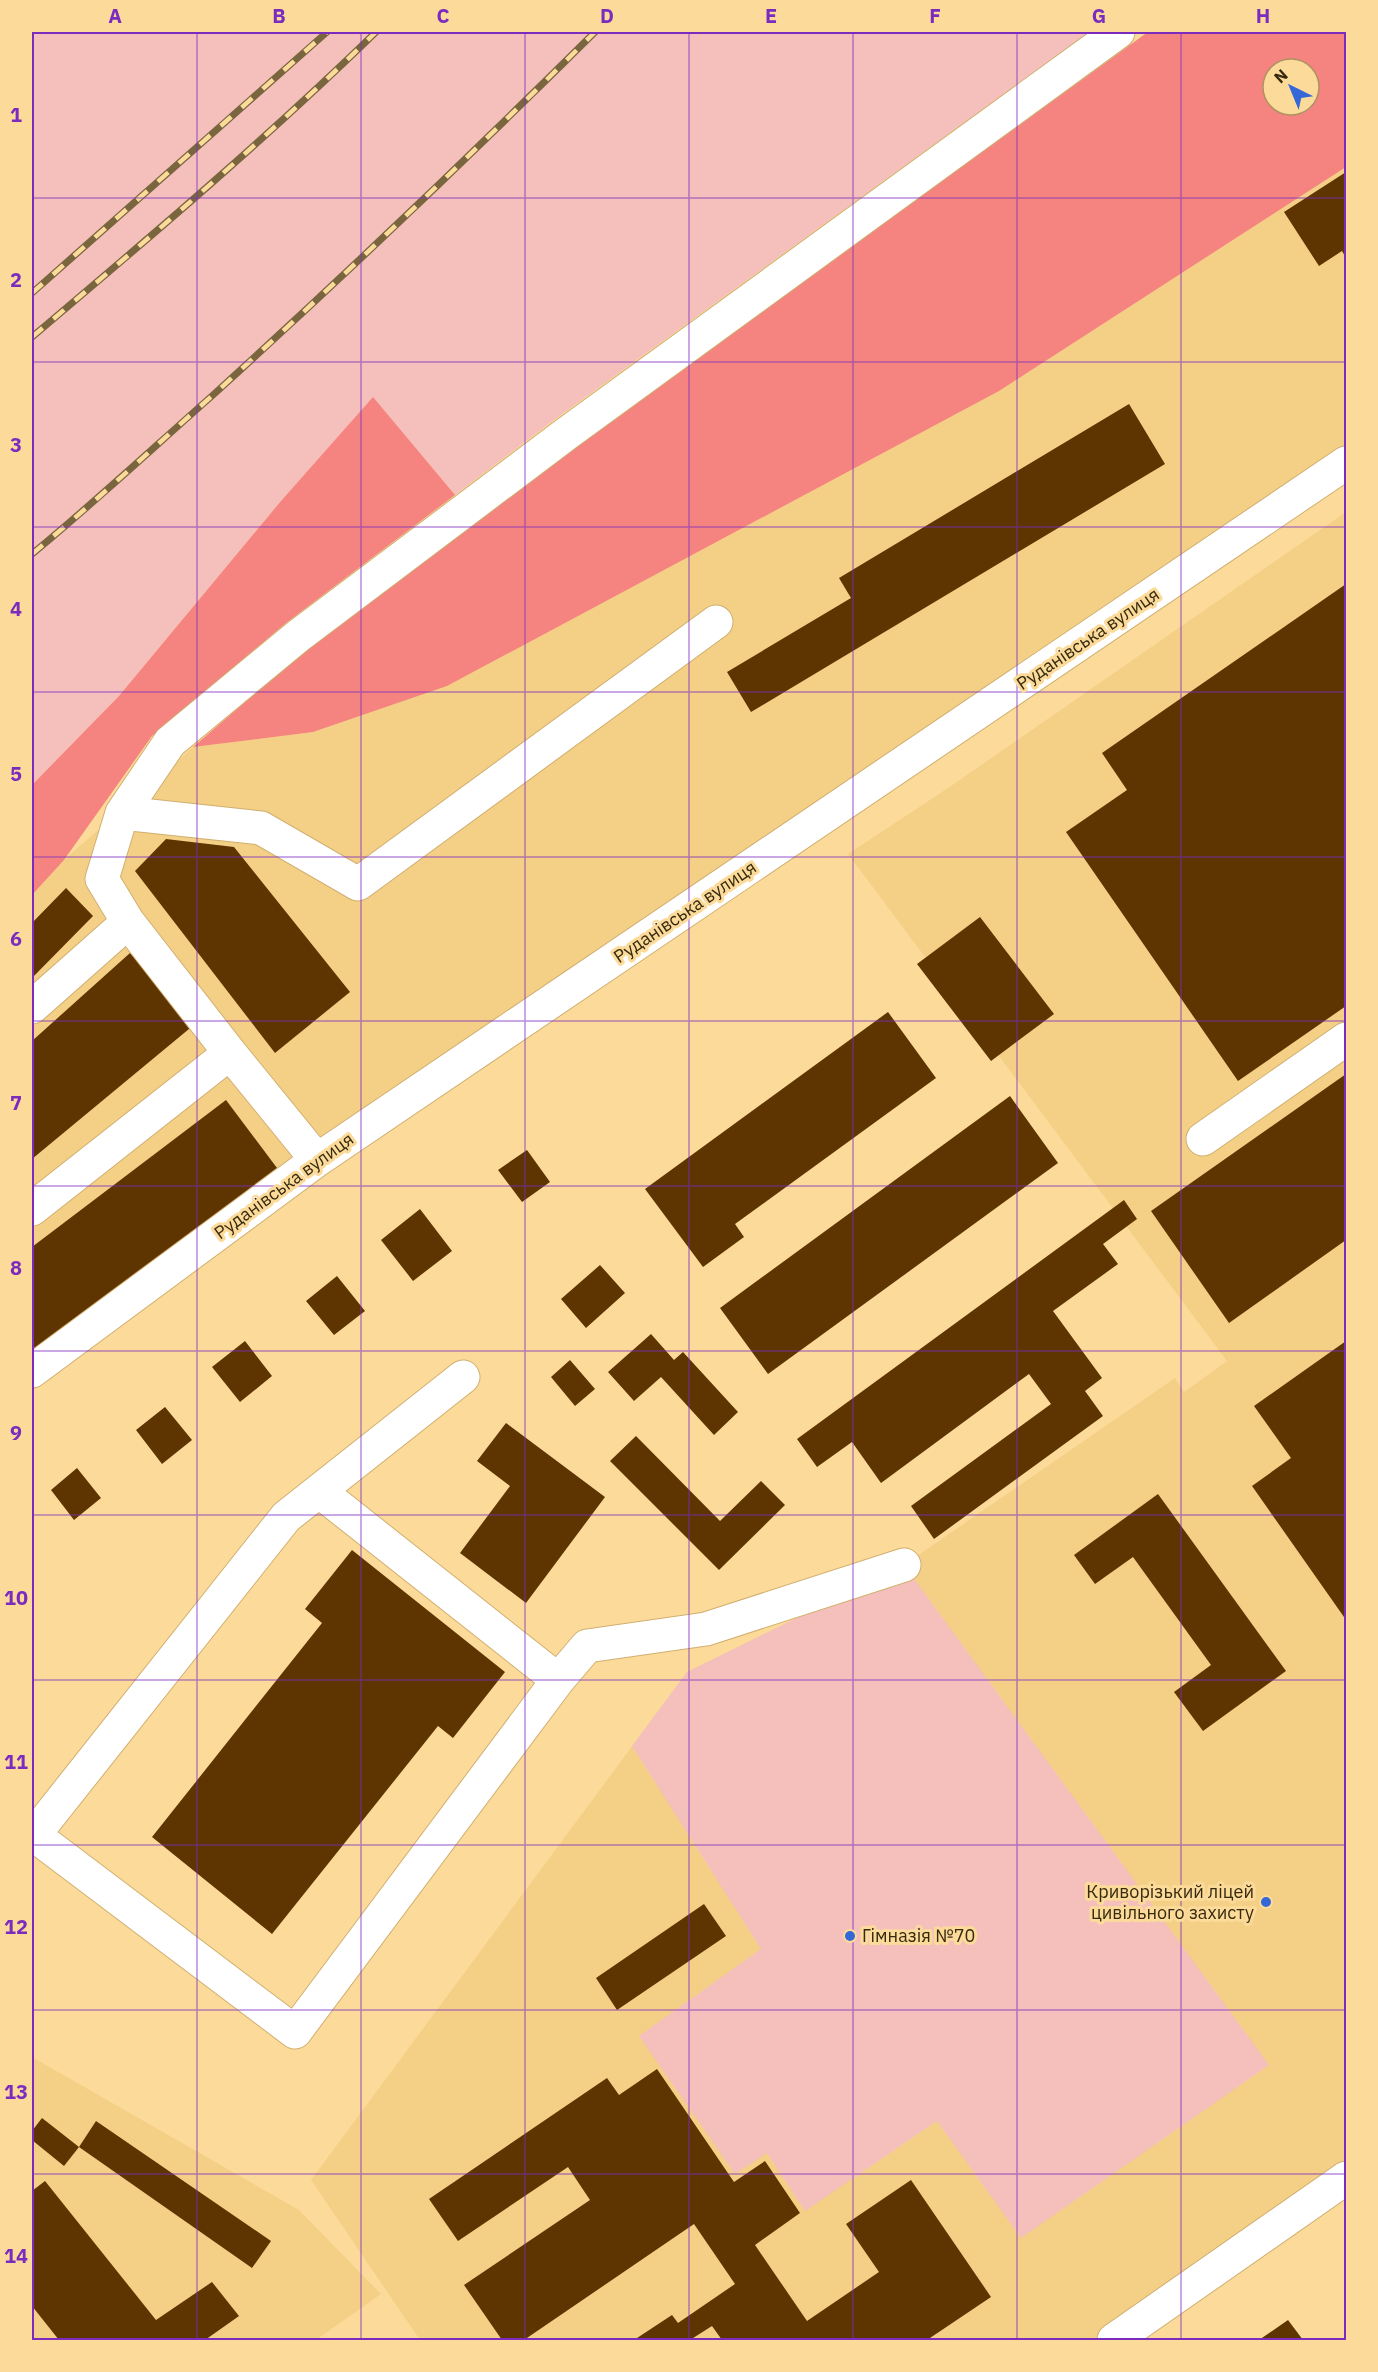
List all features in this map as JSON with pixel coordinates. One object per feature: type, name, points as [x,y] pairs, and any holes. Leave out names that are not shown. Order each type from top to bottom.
[{"type":"street","points":[[317,1160],[128,922],[102,879],[122,813],[170,742],[298,636],[566,434],[1118,32]]},
{"type":"street","name":"Руданівська вулиця","points":[[32,1371],[317,1160],[1347,463]]},
{"type":"street","points":[[122,813],[261,828],[358,884],[716,622]]},
{"type":"street","points":[[32,1007],[128,922]]},
{"type":"street","points":[[1203,1139],[1347,1039]]},
{"type":"street","points":[[32,1209],[230,1053]]},
{"type":"street","points":[[463,1377],[286,1517],[34,1834],[295,2032],[558,1680],[587,1646],[706,1629],[904,1565]]},
{"type":"street","points":[[319,1491],[558,1680]]},
{"type":"street","points":[[1114,2340],[1347,2178]]},
{"type":"shaded area","points":[[32,32],[1089,32],[558,417],[455,495],[373,398],[281,501],[119,696],[32,785]]},
{"type":"shaded area","points":[[1148,32],[1346,32],[1346,167],[999,391],[447,686],[313,732],[193,747],[309,647],[575,445]]},
{"type":"shaded area","points":[[1346,167],[1346,449],[32,1363],[32,895],[64,860],[193,747],[313,732],[447,686],[999,391]]},
{"type":"shaded area","points":[[373,397],[455,495],[286,623],[152,736],[64,860],[32,895],[32,785],[119,696],[281,501]]},
{"type":"shaded area","points":[[1346,512],[1346,2178],[1114,2340],[420,2340],[311,2180],[687,1672],[904,1565],[1175,1378],[1184,1392],[1227,1361],[848,854],[951,786]]},
{"type":"shaded area","points":[[904,1565],[1269,2065],[1021,2238],[937,2121],[805,2211],[767,2153],[735,2174],[639,2036],[761,1949],[632,1746],[687,1672]]},
{"type":"shaded area","points":[[32,2057],[299,2210],[381,2294],[316,2340],[32,2340]]},
{"type":"building","points":[[1346,172],[1346,258],[1342,251],[1319,266],[1284,212]]},
{"type":"building","points":[[1129,404],[1165,464],[751,712],[727,672],[851,598],[839,578]]},
{"type":"building","points":[[1346,584],[1346,1006],[1238,1081],[1066,832],[1127,790],[1102,753]]},
{"type":"building","points":[[166,839],[234,847],[350,992],[275,1053],[135,871]]},
{"type":"building","points":[[66,888],[93,916],[32,978],[32,923]]},
{"type":"building","points":[[980,917],[1054,1014],[991,1061],[917,964]]},
{"type":"building","points":[[130,953],[195,1024],[32,1159],[32,1041]]},
{"type":"building","points":[[888,1012],[936,1078],[735,1224],[744,1237],[703,1267],[645,1189]]},
{"type":"building","points":[[1346,1074],[1346,1240],[1229,1323],[1151,1211]]},
{"type":"building","points":[[1010,1096],[1058,1163],[768,1374],[720,1308]]},
{"type":"building","points":[[226,1100],[277,1168],[32,1353],[32,1247]]},
{"type":"building","points":[[527,1150],[550,1182],[522,1202],[498,1170]]},
{"type":"building","points":[[1124,1200],[1137,1219],[1103,1244],[1118,1264],[1053,1311],[1102,1378],[1085,1391],[1103,1416],[934,1539],[911,1506],[1051,1404],[1029,1374],[881,1483],[852,1442],[817,1467],[797,1439]]},
{"type":"building","points":[[420,1209],[452,1251],[413,1281],[381,1240]]},
{"type":"building","points":[[600,1265],[625,1293],[586,1328],[561,1299]]},
{"type":"building","points":[[337,1276],[365,1311],[334,1335],[306,1301]]},
{"type":"building","points":[[651,1334],[674,1360],[683,1352],[738,1412],[714,1435],[661,1377],[634,1401],[608,1372]]},
{"type":"building","points":[[245,1341],[272,1376],[240,1402],[212,1367]]},
{"type":"building","points":[[1346,1341],[1346,1615],[1344,1617],[1252,1486],[1291,1458],[1254,1406]]},
{"type":"building","points":[[570,1360],[595,1389],[575,1406],[551,1377]]},
{"type":"building","points":[[165,1407],[192,1440],[162,1464],[136,1430]]},
{"type":"building","points":[[506,1423],[605,1497],[526,1603],[460,1553],[510,1486],[477,1461]]},
{"type":"building","points":[[636,1436],[720,1521],[761,1481],[785,1505],[719,1570],[610,1461]]},
{"type":"building","points":[[77,1468],[101,1498],[74,1520],[51,1490]]},
{"type":"building","points":[[1158,1494],[1286,1671],[1203,1731],[1174,1692],[1211,1665],[1133,1557],[1095,1584],[1074,1555]]},
{"type":"building","points":[[352,1550],[505,1672],[453,1738],[438,1726],[272,1934],[152,1837],[322,1623],[305,1609]]},
{"type":"building","points":[[704,1904],[726,1936],[617,2010],[596,1978]]},
{"type":"building","points":[[657,2069],[734,2182],[765,2161],[800,2213],[755,2245],[807,2321],[879,2272],[846,2224],[911,2180],[991,2297],[927,2340],[722,2340],[712,2326],[690,2340],[634,2340],[672,2315],[678,2323],[735,2284],[694,2224],[524,2340],[502,2340],[464,2285],[590,2200],[568,2167],[458,2241],[429,2199],[607,2078],[619,2095]]},
{"type":"building","points":[[42,2118],[79,2147],[64,2166],[32,2140],[32,2131]]},
{"type":"building","points":[[96,2121],[271,2241],[252,2268],[79,2147]]},
{"type":"building","points":[[45,2181],[156,2320],[212,2282],[239,2316],[205,2340],[59,2340],[32,2306],[32,2191]]},
{"type":"building","points":[[1288,2320],[1303,2340],[1259,2340]]},
{"type":"railway","points":[[32,293],[327,32]]},
{"type":"railway","points":[[32,337],[250,149],[376,32]]},
{"type":"railway","points":[[32,554],[213,395],[310,306],[595,32]]},
{"type":"place","name":"Криворізький ліцей цивільного захисту","points":[[1266,1902]]},
{"type":"place","name":"Гімназія №70","points":[[850,1936]]}]
